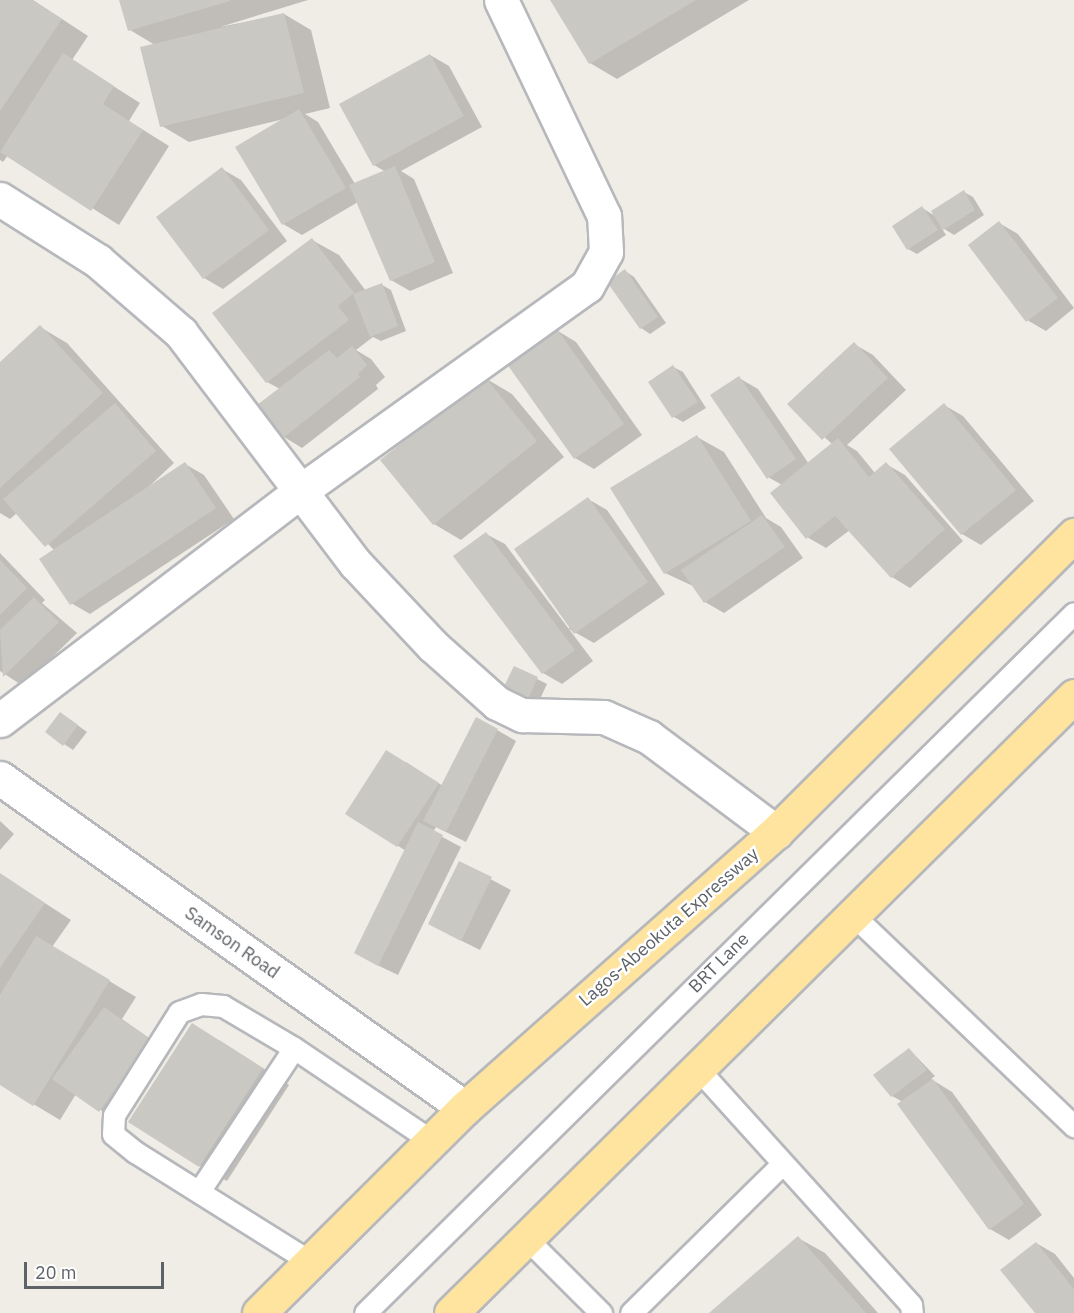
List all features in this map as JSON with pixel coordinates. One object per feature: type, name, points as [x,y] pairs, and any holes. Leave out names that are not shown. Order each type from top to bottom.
[{"type":"highway","name":"Lagos-Abeokuta Expressway","points":[[259,1313],[465,1108],[776,832],[1074,535]]},
{"type":"highway","points":[[451,1313],[1074,696]]},
{"type":"street","points":[[0,720],[299,492],[587,286],[606,252],[604,216],[501,0]]},
{"type":"street","points":[[0,199],[98,261],[181,333],[299,492],[355,563],[433,646],[497,703],[522,715],[604,717],[649,737],[776,832]]},
{"type":"street","name":"Samson Road","points":[[0,778],[465,1108]]},
{"type":"lane","name":"BRT Lane","points":[[365,1313],[1074,613]]},
{"type":"lane","points":[[853,915],[1074,1126]]},
{"type":"lane","points":[[309,1261],[200,1190],[135,1152],[113,1134],[114,1114],[179,1012],[201,1004],[223,1006],[294,1048],[432,1141]]},
{"type":"lane","points":[[200,1190],[294,1048]]},
{"type":"lane","points":[[698,1068],[911,1305],[912,1313]]},
{"type":"lane","points":[[631,1313],[782,1164]]},
{"type":"lane","points":[[527,1239],[601,1313]]},
{"type":"building","points":[[0,0],[32,0],[62,19],[0,111]]},
{"type":"building","points":[[119,0],[230,0],[230,1],[128,31]]},
{"type":"building","points":[[550,0],[696,0],[589,64]]},
{"type":"building","points":[[284,13],[304,93],[160,127],[140,47]]},
{"type":"building","points":[[63,53],[114,86],[103,104],[143,130],[91,211],[0,152]]},
{"type":"building","points":[[430,54],[464,116],[373,166],[339,104]]},
{"type":"building","points":[[299,109],[346,188],[282,225],[235,147]]},
{"type":"building","points":[[395,166],[435,262],[390,281],[349,185]]},
{"type":"building","points":[[222,167],[269,230],[203,279],[156,217]]},
{"type":"building","points":[[964,190],[975,210],[943,230],[931,211]]},
{"type":"building","points":[[922,206],[938,230],[907,250],[892,226]]},
{"type":"building","points":[[999,221],[1058,298],[1026,322],[968,245]]},
{"type":"building","points":[[312,238],[354,293],[338,306],[349,320],[266,383],[212,313]]},
{"type":"building","points":[[625,269],[658,317],[640,329],[607,282]]},
{"type":"building","points":[[382,283],[398,326],[370,337],[353,294]]},
{"type":"building","points":[[40,325],[103,393],[0,488],[0,362]]},
{"type":"building","points":[[557,329],[624,424],[574,459],[507,364]]},
{"type":"building","points":[[854,342],[888,378],[822,440],[787,404]]},
{"type":"building","points":[[352,346],[367,365],[358,374],[360,377],[283,438],[257,405],[329,350],[337,358]]},
{"type":"building","points":[[673,365],[698,402],[672,418],[648,382]]},
{"type":"building","points":[[739,376],[796,459],[767,479],[710,395]]},
{"type":"building","points":[[485,377],[537,441],[433,525],[380,460]]},
{"type":"building","points":[[115,403],[156,451],[45,547],[3,499]]},
{"type":"building","points":[[944,403],[1016,490],[961,535],[889,449]]},
{"type":"building","points":[[697,435],[751,521],[664,574],[610,488]]},
{"type":"building","points":[[838,438],[869,477],[886,462],[945,529],[891,578],[835,516],[806,539],[770,493]]},
{"type":"building","points":[[185,462],[216,508],[70,605],[39,559]]},
{"type":"building","points":[[588,497],[648,582],[574,634],[514,549]]},
{"type":"building","points":[[762,515],[785,547],[704,603],[681,570]]},
{"type":"building","points":[[486,532],[575,650],[542,674],[453,556]]},
{"type":"building","points":[[0,560],[27,588],[0,615]]},
{"type":"building","points":[[34,597],[59,622],[3,677],[0,630]]},
{"type":"building","points":[[514,666],[538,677],[522,712],[497,701]]},
{"type":"building","points":[[60,712],[78,725],[63,746],[45,732]]},
{"type":"building","points":[[476,717],[498,729],[446,832],[423,821]]},
{"type":"building","points":[[386,750],[439,783],[397,847],[345,814]]},
{"type":"building","points":[[418,822],[443,835],[378,966],[354,953]]},
{"type":"building","points":[[459,861],[492,877],[461,941],[428,924]]},
{"type":"building","points":[[0,873],[45,903],[0,968]]},
{"type":"building","points":[[36,936],[110,980],[33,1106],[0,1085],[0,995]]},
{"type":"building","points":[[104,1007],[151,1040],[99,1112],[52,1079]]},
{"type":"building","points":[[192,1023],[263,1068],[199,1167],[128,1122]]},
{"type":"building","points":[[909,1048],[927,1070],[891,1097],[873,1075]]},
{"type":"building","points":[[933,1079],[1024,1204],[989,1230],[897,1104]]},
{"type":"building","points":[[798,1236],[866,1313],[709,1313]]},
{"type":"building","points":[[1036,1242],[1074,1289],[1074,1313],[1035,1313],[1000,1270]]}]
